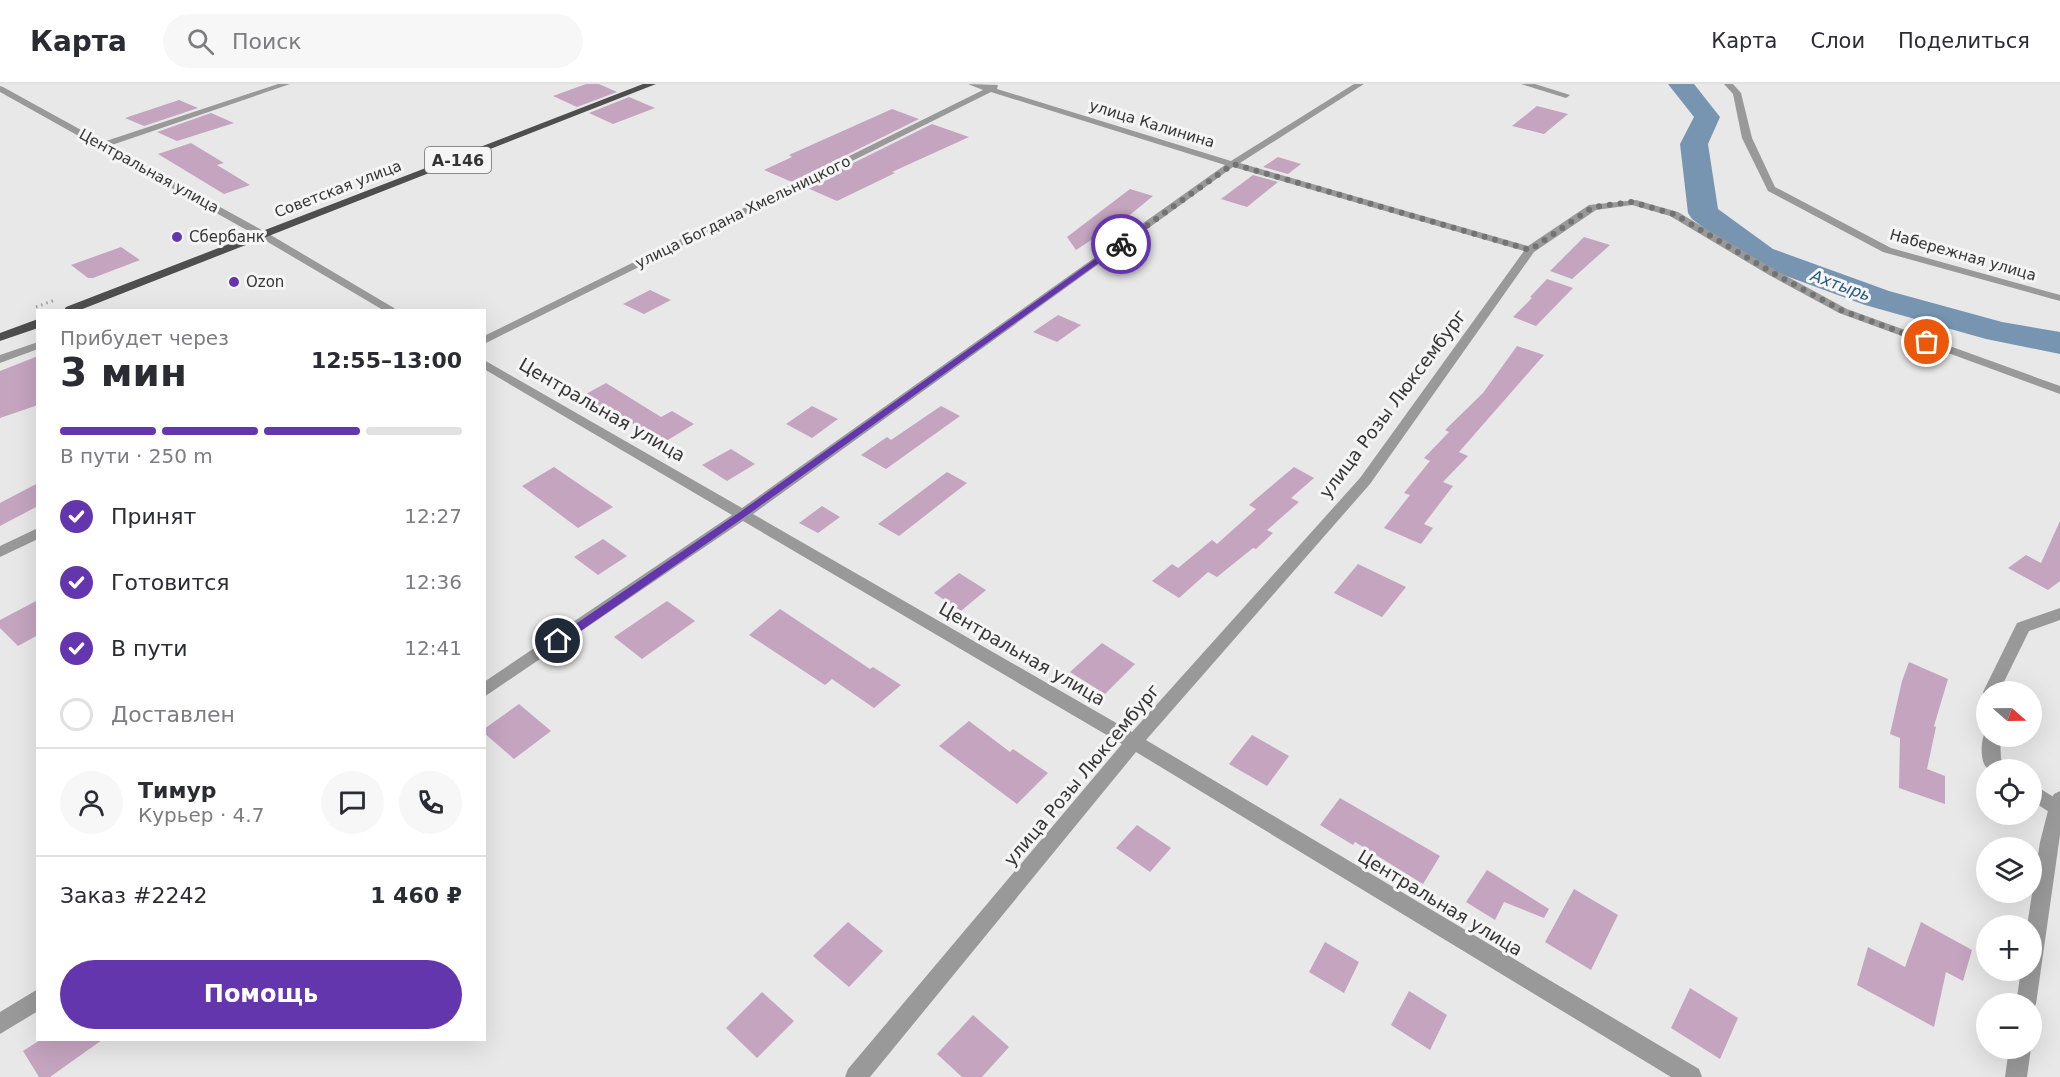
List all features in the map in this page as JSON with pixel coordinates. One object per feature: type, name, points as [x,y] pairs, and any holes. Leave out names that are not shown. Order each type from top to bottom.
[{"type":"highway","name":"Советская улица","points":[[73,309],[266,236],[651,84]]},
{"type":"highway","points":[[0,337],[36,324]]},
{"type":"street","points":[[104,145],[286,84]]},
{"type":"street","name":"улица Калинина","points":[[972,84],[1233,164],[1530,250]]},
{"type":"street","name":"улица Богдана Хмельницкого","points":[[486,340],[1001,84]]},
{"type":"street","points":[[486,691],[743,514],[1233,164],[1360,84]]},
{"type":"street","points":[[1525,84],[1566,94]]},
{"type":"street","name":"Набережная улица","points":[[1728,84],[1737,93],[1747,138],[1771,189],[1887,250],[2060,298]]},
{"type":"street","name":"Центральная улица","points":[[0,89],[266,236],[388,309]]},
{"type":"street","name":"улица Розы Люксембург","points":[[856,1077],[1134,742],[1365,481],[1530,250],[1593,207],[1632,202],[1674,214],[1773,273],[1843,311],[2060,390]]},
{"type":"street","points":[[0,359],[36,346]]},
{"type":"street","name":"Центральная улица","points":[[486,365],[1134,742],[1691,1077]]},
{"type":"street","points":[[0,552],[36,534]]},
{"type":"street","points":[[1996,681],[2023,627],[2060,614]]},
{"type":"street","points":[[2039,915],[2049,842],[2059,804],[2042,796]]},
{"type":"street","points":[[0,1024],[36,1000]]},
{"type":"street","points":[[2016,1077],[2018,1059]]},
{"type":"building","points":[[586,84],[599,84],[617,92],[577,107],[553,96]]},
{"type":"building","points":[[629,97],[655,108],[613,124],[589,113]]},
{"type":"building","points":[[179,100],[198,108],[144,126],[125,118]]},
{"type":"building","points":[[1537,106],[1568,114],[1544,134],[1512,126]]},
{"type":"building","points":[[892,109],[919,119],[792,182],[764,170],[792,157],[789,155]]},
{"type":"building","points":[[211,113],[234,123],[177,141],[157,132]]},
{"type":"building","points":[[932,124],[969,137],[892,172],[895,173],[837,201],[805,187]]},
{"type":"building","points":[[191,143],[224,163],[217,165],[250,185],[224,194],[158,154]]},
{"type":"building","points":[[1278,157],[1301,164],[1288,174],[1263,167]]},
{"type":"building","points":[[1253,175],[1278,182],[1247,207],[1221,199]]},
{"type":"building","points":[[1130,189],[1153,196],[1131,214],[1076,250],[1067,237]]},
{"type":"building","points":[[1584,237],[1610,245],[1572,279],[1550,271]]},
{"type":"building","points":[[121,247],[140,260],[93,278],[88,278],[71,265]]},
{"type":"building","points":[[1547,279],[1573,288],[1536,326],[1513,317],[1532,298],[1530,297]]},
{"type":"building","points":[[650,290],[671,300],[644,314],[623,304]]},
{"type":"building","points":[[1058,315],[1081,325],[1057,342],[1033,332]]},
{"type":"building","points":[[1517,346],[1544,355],[1459,452],[1468,456],[1443,482],[1453,486],[1424,524],[1433,528],[1421,544],[1384,528],[1410,495],[1404,493],[1430,461],[1424,458],[1449,432],[1445,430],[1483,393]]},
{"type":"building","points":[[36,357],[36,406],[0,418],[0,371]]},
{"type":"building","points":[[606,383],[661,417],[672,411],[694,424],[663,443],[609,408],[599,413],[577,399]]},
{"type":"building","points":[[812,406],[838,419],[812,438],[786,424]]},
{"type":"building","points":[[941,406],[960,416],[886,469],[861,455],[887,437],[891,440]]},
{"type":"building","points":[[731,449],[755,464],[727,481],[702,465]]},
{"type":"building","points":[[554,467],[613,507],[578,528],[522,486]]},
{"type":"building","points":[[1294,467],[1314,478],[1291,498],[1299,502],[1267,530],[1273,533],[1256,549],[1253,548],[1217,577],[1208,572],[1179,598],[1152,581],[1172,564],[1178,568],[1212,540],[1217,544],[1256,509],[1249,505]]},
{"type":"building","points":[[947,472],[967,483],[899,536],[878,524]]},
{"type":"building","points":[[36,484],[36,507],[0,526],[0,503]]},
{"type":"building","points":[[822,506],[840,517],[818,533],[799,523]]},
{"type":"building","points":[[2060,521],[2060,581],[2048,590],[2008,568],[2026,555],[2041,563]]},
{"type":"building","points":[[603,539],[627,556],[598,575],[574,557]]},
{"type":"building","points":[[1358,564],[1406,587],[1382,617],[1334,593]]},
{"type":"building","points":[[959,573],[986,590],[961,611],[934,593]]},
{"type":"building","points":[[36,601],[36,636],[18,646],[0,628],[0,620]]},
{"type":"building","points":[[667,601],[695,621],[642,659],[614,637]]},
{"type":"building","points":[[780,609],[870,669],[873,667],[901,685],[874,708],[832,679],[825,685],[749,635]]},
{"type":"building","points":[[1102,643],[1135,664],[1105,694],[1070,672]]},
{"type":"building","points":[[1909,662],[1948,679],[1934,726],[1936,727],[1927,769],[1945,776],[1945,804],[1899,788],[1900,738],[1890,734],[1902,681]]},
{"type":"building","points":[[519,704],[551,731],[514,759],[486,735],[486,728]]},
{"type":"building","points":[[969,721],[1010,752],[1013,749],[1048,773],[1017,804],[939,746]]},
{"type":"building","points":[[1252,735],[1289,756],[1267,786],[1229,764]]},
{"type":"building","points":[[1340,798],[1440,856],[1423,884],[1355,842],[1353,845],[1320,825]]},
{"type":"building","points":[[1137,825],[1171,848],[1150,872],[1116,848]]},
{"type":"building","points":[[1487,870],[1549,909],[1544,918],[1504,902],[1495,920],[1466,902]]},
{"type":"building","points":[[1574,889],[1618,915],[1591,970],[1545,942]]},
{"type":"building","points":[[848,922],[883,951],[849,987],[813,956]]},
{"type":"building","points":[[1921,922],[1972,950],[1963,981],[1946,972],[1934,1027],[1857,985],[1868,947],[1905,967]]},
{"type":"building","points":[[1325,942],[1359,962],[1344,993],[1309,972]]},
{"type":"building","points":[[1690,988],[1738,1018],[1720,1059],[1671,1028]]},
{"type":"building","points":[[1409,991],[1447,1015],[1430,1050],[1391,1025]]},
{"type":"building","points":[[762,992],[794,1021],[757,1058],[726,1028]]},
{"type":"building","points":[[973,1015],[1009,1047],[982,1077],[962,1077],[937,1054]]},
{"type":"building","points":[[38,1041],[101,1041],[50,1077],[39,1077],[23,1051]]},
{"type":"waterway","name":"Ахтырь","points":[[1681,84],[1707,117],[1694,144],[1703,213],[1762,256],[1877,298],[1998,332],[2060,343]]},
{"type":"way so far","points":[[1121,244],[1233,164],[1530,250],[1593,207],[1632,202],[1674,214],[1773,273],[1843,311],[1927,342]]},
{"type":"place","name":"Сбербанк","points":[[177,237]]},
{"type":"place","name":"Ozon","points":[[234,282]]},
{"type":"route","points":[[558,641],[743,514],[1121,244]]}]
